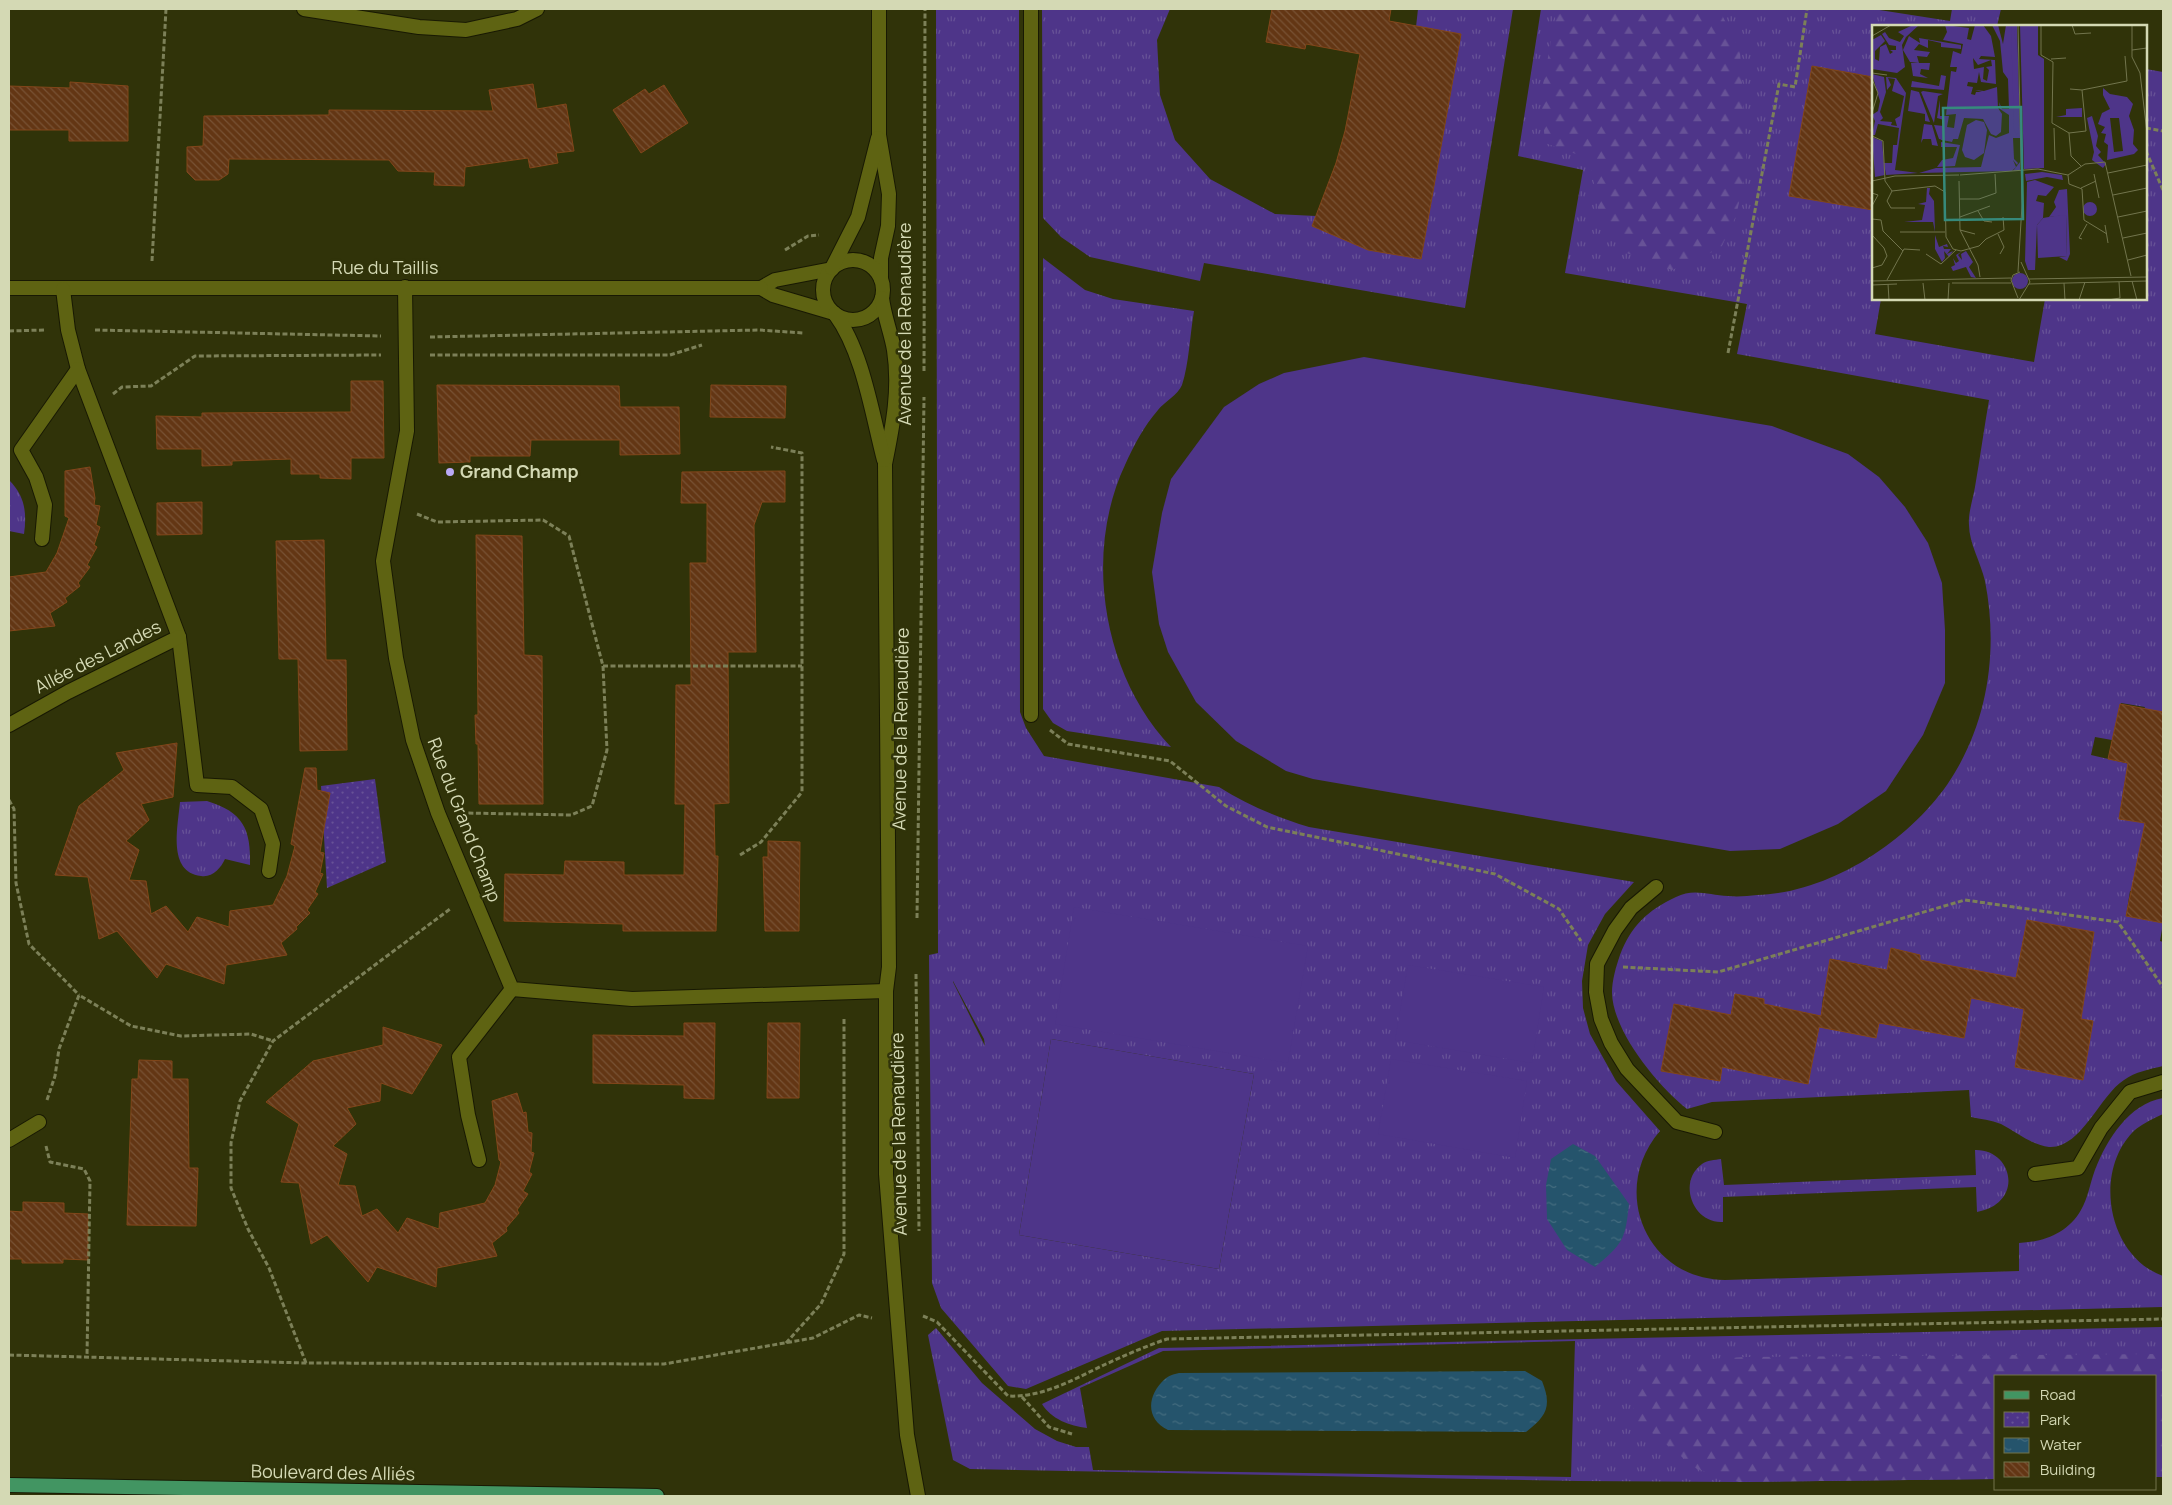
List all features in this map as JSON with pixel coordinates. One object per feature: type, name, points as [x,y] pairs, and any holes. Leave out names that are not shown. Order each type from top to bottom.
[{"type":"main road","name":"Boulevard des Alliés","points":[[9,1484],[657,1496]]},
{"type":"street","points":[[304,9],[419,27],[466,30],[517,19],[537,9]]},
{"type":"street","name":"Avenue de la Renaudière","points":[[879,9],[879,135],[889,194],[888,226],[881,258],[881,279],[884,316],[894,351],[896,375],[894,424],[885,464],[889,967],[886,991],[886,1174],[896,1318],[907,1435],[918,1496]]},
{"type":"street","points":[[1031,9],[1032,716]]},
{"type":"street","name":"Avenue de la Renaudière","points":[[879,135],[858,217],[832,269],[826,276],[824,286],[828,305],[848,336],[859,366],[885,464]]},
{"type":"street","name":"Avenue de la Renaudière","points":[[832,269],[849,260],[859,260],[868,264],[881,279]]},
{"type":"street","name":"Rue du Taillis","points":[[761,288],[775,280],[832,269]]},
{"type":"street","name":"Rue du Taillis","points":[[9,288],[405,286],[761,288],[773,295],[834,313]]},
{"type":"street","name":"Rue du Grand Champ","points":[[405,286],[407,431],[396,500],[383,561],[396,658],[413,740],[438,813],[470,894],[512,990]]},
{"type":"street","points":[[62,289],[68,330],[78,369],[179,638],[197,785],[232,787],[261,809],[273,844],[269,871]]},
{"type":"street","name":"Avenue de la Renaudière","points":[[834,313],[843,318],[862,318],[878,307],[882,298]]},
{"type":"street","points":[[42,539],[44,505],[36,477],[21,450],[78,369]]},
{"type":"street","name":"Allée des Landes","points":[[9,725],[68,692],[179,638]]},
{"type":"street","points":[[1656,887],[1631,908],[1615,930],[1597,964],[1596,992],[1601,1019],[1611,1043],[1627,1069],[1677,1122],[1715,1132]]},
{"type":"street","points":[[480,1160],[468,1115],[459,1057],[512,990],[632,1000],[886,991]]},
{"type":"street","points":[[2035,1174],[2078,1168],[2101,1128],[2130,1092],[2163,1082]]},
{"type":"street","points":[[9,1140],[39,1122]]},
{"type":"path","points":[[152,262],[166,9]]},
{"type":"path","name":"Avenue de la Renaudière","points":[[924,378],[925,9]]},
{"type":"path","points":[[1728,353],[1779,84],[1795,87],[1808,9]]},
{"type":"path","points":[[2147,128],[2163,131]]},
{"type":"path","points":[[2147,153],[2163,190]]},
{"type":"path","points":[[784,251],[808,236],[832,233],[848,237]]},
{"type":"path","points":[[142,261],[162,262]]},
{"type":"path","points":[[9,331],[68,330],[406,337],[759,330],[839,337],[848,336]]},
{"type":"path","name":"Avenue de la Renaudière","points":[[917,922],[924,388]]},
{"type":"path","points":[[740,855],[761,842],[802,792],[802,453],[771,447]]},
{"type":"path","points":[[396,500],[416,514],[437,522],[543,520],[569,536],[603,666],[607,750],[592,806],[572,815],[438,813]]},
{"type":"path","points":[[603,666],[802,666]]},
{"type":"path","points":[[1032,716],[1068,744],[1170,761],[1226,806],[1267,827],[1495,874],[1559,909],[1597,964],[1718,972],[1966,900],[2118,922],[2163,988]]},
{"type":"path","points":[[9,800],[14,809],[16,883],[29,944],[79,995],[132,1026],[181,1036],[251,1034],[274,1041]]},
{"type":"path","points":[[306,1362],[269,1268],[248,1228],[231,1188],[231,1143],[240,1101],[274,1041],[470,894]]},
{"type":"path","name":"Avenue de la Renaudière","points":[[916,972],[919,1233]]},
{"type":"path","points":[[785,1344],[821,1304],[844,1254],[844,992]]},
{"type":"path","points":[[79,995],[59,1049],[55,1076],[39,1122],[50,1162],[84,1168],[90,1180],[87,1356]]},
{"type":"path","points":[[923,1307],[924,1326]]},
{"type":"path","points":[[9,1354],[306,1362],[664,1364],[812,1338],[859,1316],[879,1320],[923,1316],[937,1322],[1008,1396],[1022,1397],[1054,1388],[1150,1345],[1167,1339],[1192,1337],[1980,1324],[2163,1318]]},
{"type":"path","points":[[1022,1397],[1049,1427],[1072,1434]]},
{"type":"green space","points":[[936,9],[1019,9],[1020,712],[1026,728],[1044,756],[1219,787],[1262,810],[1309,827],[1634,882],[1605,914],[1588,945],[1582,981],[1583,1008],[1590,1034],[1616,1081],[1660,1131],[1645,1154],[1638,1179],[1637,1204],[1644,1227],[1656,1248],[1674,1265],[1697,1276],[1725,1280],[2019,1271],[2019,1243],[2037,1241],[2054,1235],[2076,1218],[2087,1195],[2100,1158],[2113,1135],[2130,1115],[2140,1107],[2163,1098],[2163,1114],[2136,1129],[2122,1146],[2114,1166],[2110,1188],[2112,1210],[2118,1231],[2129,1250],[2144,1266],[2163,1276],[2163,1307],[1162,1331],[1026,1389],[1008,1386],[941,1308],[932,1283],[929,955],[938,953]],"holes":[[[953,982],[984,1039],[985,1046]],[[1051,1039],[1254,1074],[1219,1269],[1019,1235]]]},
{"type":"green space","points":[[1042,9],[1170,9],[1157,40],[1160,95],[1175,140],[1210,179],[1275,214],[1316,216],[1312,226],[1344,239],[1421,259],[1461,35],[1416,27],[1418,9],[1513,9],[1465,308],[1204,263],[1200,281],[1090,257],[1061,237],[1043,218]]},
{"type":"green space","points":[[1541,9],[1873,9],[1950,21],[1952,9],[2001,9],[1997,25],[1872,25],[1872,77],[1812,66],[1790,196],[1872,210],[1872,300],[1881,300],[1875,334],[2034,362],[2045,300],[2147,300],[2147,69],[2163,72],[2163,712],[2144,710],[2145,707],[2121,703],[2112,740],[2095,737],[2091,755],[2134,765],[2125,781],[2119,818],[2144,823],[2145,819],[2153,821],[2133,891],[2130,891],[2126,916],[2163,923],[2160,941],[2163,942],[2163,1066],[2138,1073],[2124,1080],[2115,1087],[2080,1131],[2060,1145],[2043,1146],[2030,1141],[2001,1124],[1971,1117],[1969,1090],[1712,1102],[1687,1109],[1663,1087],[1639,1057],[1620,1024],[1614,1008],[1612,993],[1617,964],[1624,945],[1635,927],[1657,907],[1682,894],[1689,893],[1750,896],[1785,892],[1814,884],[1842,872],[1869,857],[1895,839],[1918,819],[1938,797],[1954,774],[1966,752],[1975,729],[1988,681],[1991,631],[1989,606],[1985,581],[1971,539],[1969,520],[1989,400],[1737,354],[1747,304],[1565,273],[1583,170],[1518,156]],"holes":[[[2027,920],[2093,933],[2080,1019],[2093,1021],[2083,1079],[2053,1074],[2031,1011],[2005,1005],[2010,977],[2016,978]],[[1891,948],[1920,955],[1920,960],[1976,972],[1964,1038],[1879,1023],[1876,1037],[1819,1027],[1808,1084],[1722,1067],[1720,1081],[1662,1071],[1730,1019],[1735,994],[1764,999],[1764,1004],[1821,1016],[1823,997],[1826,996],[1828,989],[1825,988],[1831,959],[1869,966],[1886,976]]]},
{"type":"green space","points":[[1557,9],[1719,9],[1740,51],[1747,167],[1736,216],[1721,248],[1672,270],[1624,252],[1598,209],[1590,159],[1545,143],[1541,95]]},
{"type":"green space","points":[[1043,258],[1085,290],[1113,299],[1194,311],[1188,358],[1182,385],[1153,416],[1132,450],[1112,500],[1105,537],[1103,575],[1107,613],[1115,650],[1129,686],[1148,718],[1171,747],[1067,731],[1053,723],[1043,709]]},
{"type":"green space","points":[[1364,357],[1772,426],[1848,454],[1879,477],[1905,507],[1928,543],[1942,583],[1945,630],[1945,683],[1923,735],[1886,791],[1838,824],[1780,849],[1730,851],[1313,779],[1286,771],[1236,741],[1196,702],[1168,652],[1159,624],[1152,572],[1162,513],[1171,479],[1224,407],[1259,384],[1284,373]]},
{"type":"green space","points":[[9,480],[19,492],[24,505],[24,534],[9,531]]},
{"type":"green space","points":[[375,779],[386,862],[327,888],[321,786]]},
{"type":"green space","points":[[207,801],[229,811],[242,824],[249,841],[250,865],[225,859],[216,872],[205,876],[190,873],[183,866],[177,846],[180,802]]},
{"type":"green space","points":[[1074,907],[1308,946],[1288,1063],[1055,1024]]},
{"type":"green space","points":[[1408,965],[1544,987],[1532,1063],[1395,1040]]},
{"type":"green space","points":[[1051,1039],[1254,1074],[1219,1269],[1019,1235]]},
{"type":"green space","points":[[1391,1059],[1527,1081],[1515,1158],[1378,1134]]},
{"type":"green space","points":[[1975,1150],[1988,1152],[1998,1158],[2005,1167],[2008,1177],[2007,1188],[2002,1198],[1992,1207],[1977,1212],[1976,1187],[1723,1197],[1723,1222],[1712,1221],[1704,1216],[1697,1209],[1690,1191],[1694,1172],[1702,1164],[1714,1160],[1721,1159],[1724,1185],[1976,1175]]},
{"type":"green space","points":[[2163,1327],[2163,1477],[2157,1477],[2157,1375],[1994,1375],[1994,1479],[1739,1482],[1578,1481],[970,1469],[953,1460],[928,1335],[936,1328],[982,1383],[1035,1429],[1057,1441],[1076,1447],[1089,1447],[1093,1470],[1571,1477],[1575,1341],[1163,1351],[1080,1388],[1087,1428],[1074,1426],[1056,1418],[1042,1404],[1159,1348]]},
{"type":"green space","points":[[2163,1354],[2163,1477],[2157,1477],[2157,1375],[1994,1375],[1994,1479],[1739,1482],[1697,1469],[1632,1417],[1639,1363],[1745,1357]]},
{"type":"water","points":[[1573,1144],[1595,1156],[1629,1204],[1626,1226],[1621,1240],[1612,1252],[1595,1267],[1567,1250],[1547,1219],[1546,1185],[1551,1159]]},
{"type":"water","points":[[1525,1371],[1542,1381],[1547,1397],[1546,1410],[1543,1415],[1526,1432],[1168,1430],[1155,1420],[1151,1406],[1152,1399],[1159,1385],[1168,1377],[1179,1373]]},
{"type":"building","points":[[1272,9],[1391,9],[1389,21],[1461,34],[1421,259],[1368,250],[1312,226],[1336,163],[1345,131],[1360,54],[1306,44],[1305,49],[1266,42]]},
{"type":"building","points":[[1812,66],[1872,77],[1872,210],[1789,196]]},
{"type":"building","points":[[70,82],[128,86],[128,141],[69,141],[69,130],[9,130],[9,86],[70,88]]},
{"type":"building","points":[[533,84],[537,109],[566,104],[574,151],[556,153],[558,163],[530,168],[528,158],[465,167],[464,186],[434,185],[435,172],[398,171],[389,160],[229,159],[228,174],[219,180],[195,180],[187,172],[187,147],[203,146],[204,116],[329,115],[329,110],[493,111],[489,90]]},
{"type":"building","points":[[664,85],[688,123],[641,153],[613,110],[645,89],[649,94]]},
{"type":"building","points":[[351,381],[383,381],[384,458],[351,458],[351,479],[320,478],[320,474],[291,474],[291,459],[232,461],[232,465],[202,466],[202,449],[157,449],[156,416],[202,417],[202,413],[351,412]]},
{"type":"building","points":[[437,385],[619,386],[620,407],[679,407],[680,454],[620,455],[620,440],[531,440],[530,456],[470,456],[470,462],[439,463]]},
{"type":"building","points":[[711,385],[786,386],[785,418],[710,417]]},
{"type":"building","points":[[90,467],[95,498],[94,505],[100,506],[96,525],[100,527],[94,545],[97,547],[87,565],[90,567],[78,583],[80,586],[65,598],[67,602],[50,613],[55,626],[9,631],[9,577],[46,572],[57,553],[69,518],[65,516],[65,471]]},
{"type":"building","points":[[785,471],[785,502],[762,502],[754,525],[756,652],[728,652],[729,803],[714,804],[715,856],[718,856],[716,931],[623,931],[623,924],[504,921],[505,874],[564,875],[565,861],[624,862],[624,875],[684,875],[685,804],[675,804],[676,685],[691,685],[690,563],[707,563],[707,503],[681,503],[682,472]]},
{"type":"building","points":[[202,502],[202,534],[157,535],[157,503]]},
{"type":"building","points":[[476,535],[522,536],[524,655],[542,656],[543,804],[479,804],[478,744],[476,744],[475,715],[478,715]]},
{"type":"building","points":[[324,540],[326,660],[346,660],[347,750],[300,751],[298,659],[279,659],[276,541]]},
{"type":"building","points":[[2120,704],[2163,712],[2163,923],[2126,916],[2145,823],[2119,819],[2128,763],[2108,759]]},
{"type":"building","points":[[177,743],[173,797],[141,804],[149,820],[126,841],[139,850],[129,880],[146,881],[151,914],[166,906],[188,932],[197,917],[229,927],[230,911],[273,905],[287,876],[295,846],[291,844],[305,768],[316,768],[317,790],[330,793],[320,852],[324,853],[320,873],[323,874],[315,892],[318,894],[307,910],[310,913],[296,927],[297,929],[281,943],[287,955],[226,965],[224,984],[166,964],[157,978],[117,931],[99,939],[88,877],[55,875],[79,806],[124,770],[116,753]]},
{"type":"building","points":[[768,841],[800,842],[799,931],[765,931],[763,857],[768,857]]},
{"type":"building","points":[[2027,920],[2094,932],[2081,1019],[2093,1021],[2083,1080],[2015,1067],[2024,1009],[1971,998],[1964,1038],[1879,1023],[1876,1038],[1819,1027],[1808,1084],[1722,1067],[1720,1081],[1661,1071],[1674,1004],[1731,1015],[1735,994],[1764,999],[1764,1004],[1821,1016],[1830,959],[1887,970],[1891,948],[1920,955],[1920,960],[2016,978]]},
{"type":"building","points":[[684,1023],[715,1023],[714,1099],[684,1098],[684,1085],[593,1083],[593,1035],[684,1036]]},
{"type":"building","points":[[768,1023],[800,1023],[799,1098],[767,1098]]},
{"type":"building","points":[[383,1027],[442,1045],[412,1094],[381,1083],[380,1101],[347,1108],[356,1124],[333,1146],[347,1154],[338,1185],[355,1186],[362,1216],[377,1209],[398,1233],[407,1218],[439,1229],[440,1213],[485,1203],[495,1185],[501,1162],[499,1160],[492,1101],[517,1093],[523,1113],[526,1112],[528,1132],[532,1133],[531,1152],[534,1153],[529,1172],[532,1174],[523,1191],[528,1194],[517,1210],[519,1213],[506,1228],[507,1231],[492,1243],[497,1256],[437,1268],[436,1287],[377,1267],[368,1282],[327,1235],[311,1244],[299,1183],[281,1182],[299,1124],[266,1102],[313,1061],[383,1045]]},
{"type":"building","points":[[139,1060],[172,1061],[172,1079],[188,1079],[189,1168],[198,1168],[196,1226],[127,1225],[132,1079],[138,1079]]},
{"type":"building","points":[[23,1202],[64,1203],[64,1213],[88,1214],[88,1260],[63,1259],[63,1263],[22,1263],[22,1259],[9,1259],[9,1211],[23,1212]]},
{"type":"place","name":"Grand Champ","points":[[450,472]]}]
